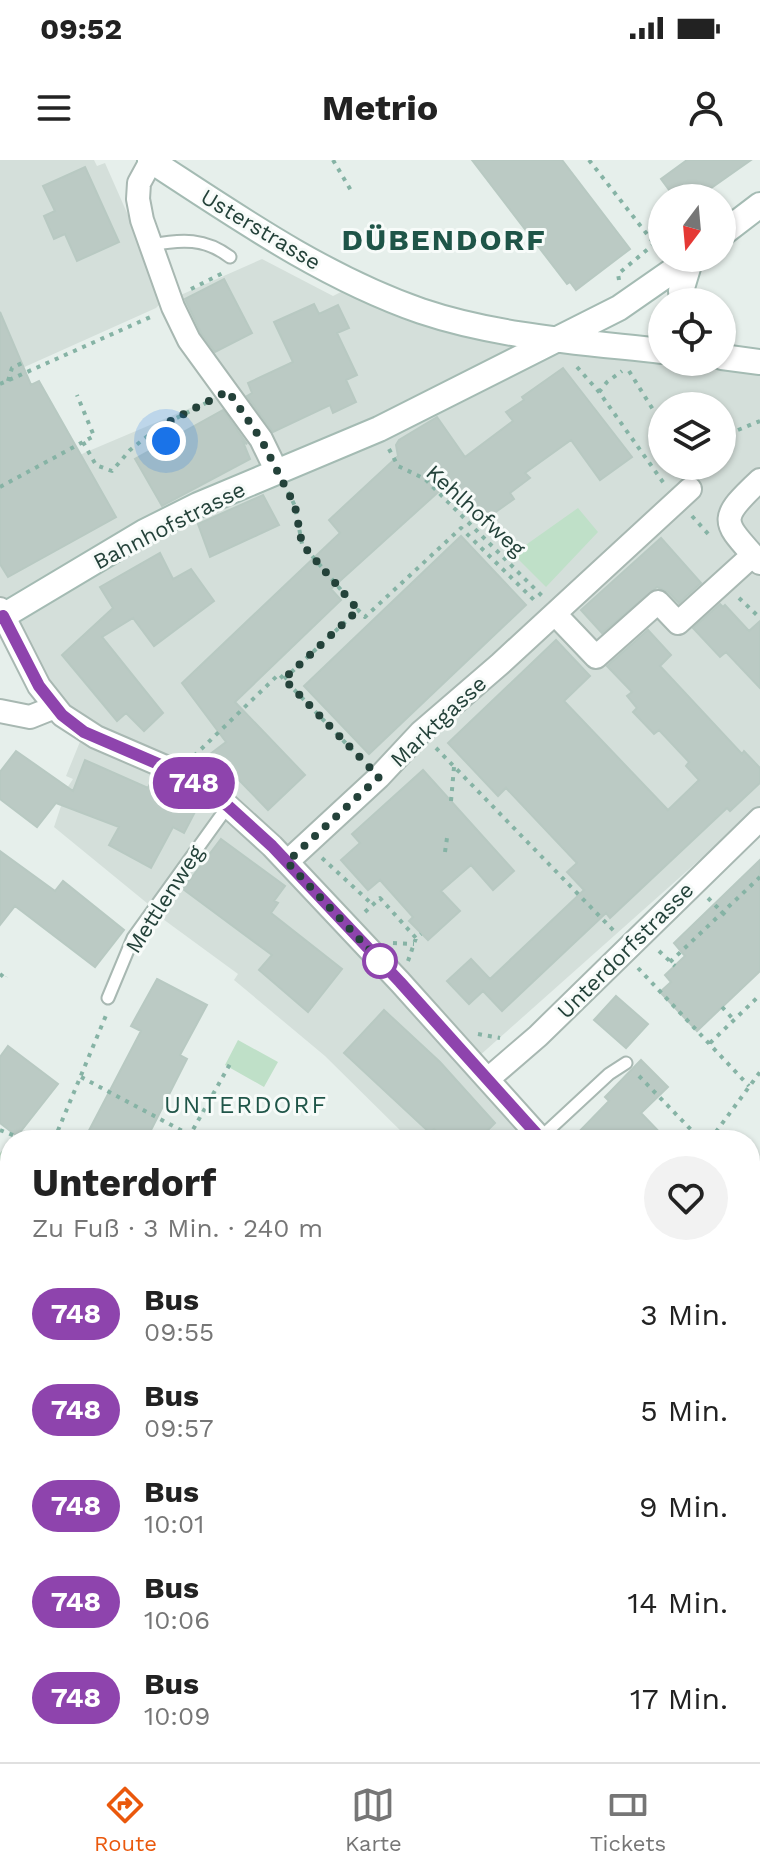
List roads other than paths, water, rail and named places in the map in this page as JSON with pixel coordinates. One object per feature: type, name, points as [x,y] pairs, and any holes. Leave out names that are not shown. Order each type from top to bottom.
[{"type":"street","points":[[150,160],[139,183],[138,199],[142,220],[172,303],[189,340],[261,439],[277,472]]},
{"type":"street","name":"Usterstrasse","points":[[150,160],[313,263],[421,311],[480,327],[648,349]]},
{"type":"street","points":[[736,223],[760,205]]},
{"type":"street","name":"Bahnhofstrasse","points":[[1,614],[144,532],[198,505],[379,429],[619,308],[671,272]]},
{"type":"street","points":[[736,359],[760,362]]},
{"type":"street","points":[[555,614],[596,657],[658,602],[678,623],[744,567],[728,518],[734,504],[760,480]]},
{"type":"street","name":"Marktgasse","points":[[294,857],[379,777],[421,732],[684,495]]},
{"type":"street","points":[[1,614],[33,675],[55,707],[72,724],[177,772],[228,806],[294,857],[349,928],[533,1130]]},
{"type":"street","points":[[0,711],[30,717],[55,707]]},
{"type":"street","name":"Unterdorfstrasse","points":[[488,1079],[538,1036],[760,819]]},
{"type":"lane","points":[[151,245],[195,240],[217,247],[232,262]]},
{"type":"lane","name":"Mettlenweg","points":[[108,998],[133,938],[228,806]]},
{"type":"lane","points":[[550,1130],[609,1074],[626,1063]]},
{"type":"district","name":"DÜBENDORF","points":[[444,240]]},
{"type":"district","name":"UNTERDORF","points":[[246,1105]]}]
